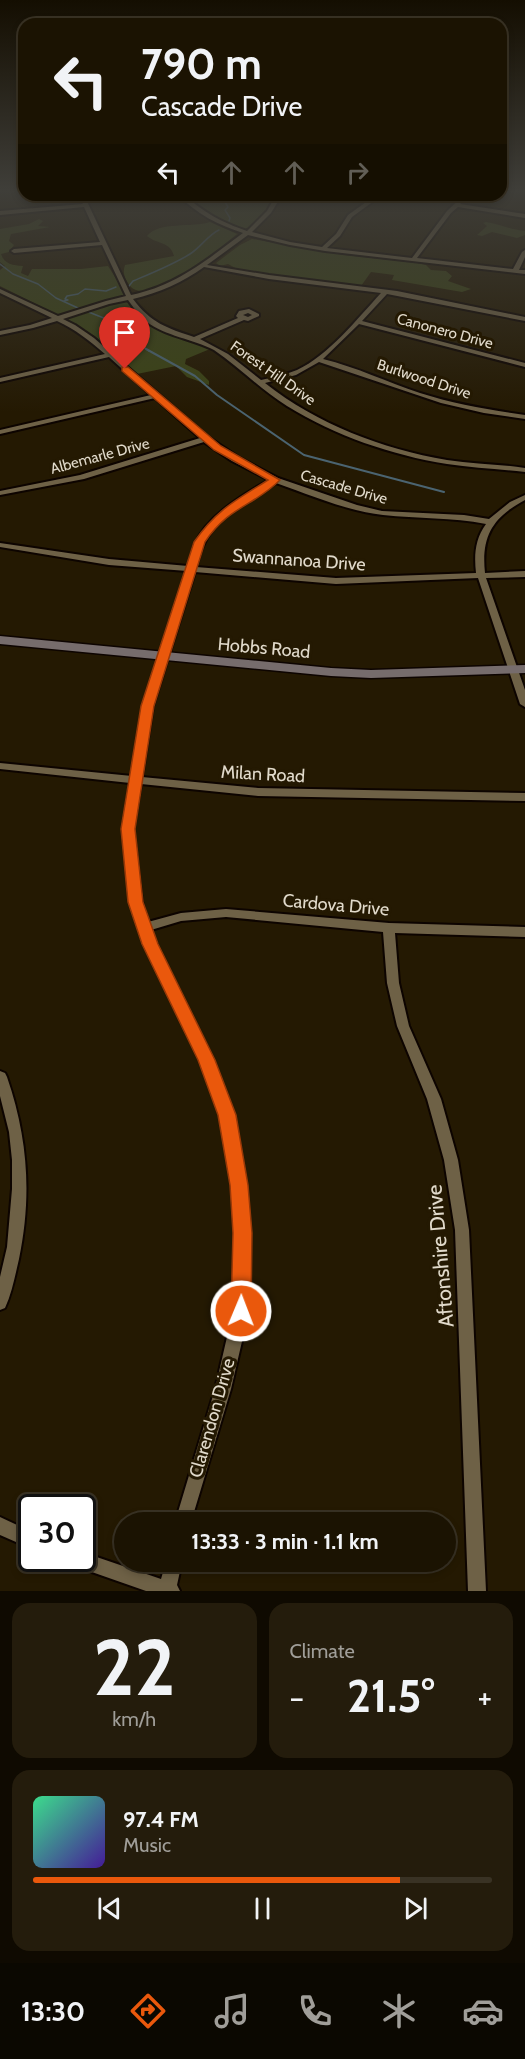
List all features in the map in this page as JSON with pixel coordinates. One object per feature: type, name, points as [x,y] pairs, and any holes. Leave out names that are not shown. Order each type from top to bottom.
[{"type":"street","name":"Forest Hill Drive","points":[[112,263],[137,310],[153,324],[168,332],[215,348],[289,404],[315,418],[378,444],[448,462],[525,470]]},
{"type":"street","points":[[0,333],[164,288],[210,263]]},
{"type":"street","points":[[450,263],[525,272]]},
{"type":"street","points":[[515,271],[519,263]]},
{"type":"street","points":[[206,266],[384,292],[525,318]]},
{"type":"street","name":"Cascade Drive","points":[[0,291],[57,318],[92,339],[205,439],[234,459],[275,480],[355,507],[382,513],[464,517],[490,522]]},
{"type":"street","points":[[260,382],[290,375],[317,359],[357,322],[384,292]]},
{"type":"street","points":[[194,339],[242,318]]},
{"type":"street","name":"Canonero Drive","points":[[357,322],[525,365]]},
{"type":"street","points":[[0,380],[109,355]]},
{"type":"street","name":"Burlwood Drive","points":[[317,359],[349,368],[436,400],[478,410],[525,417]]},
{"type":"street","points":[[0,432],[156,396]]},
{"type":"street","name":"Albemarle Drive","points":[[0,493],[81,477],[205,439]]},
{"type":"street","name":"Clarendon Drive","points":[[186,1512],[223,1389],[241,1311],[242,1233],[239,1185],[227,1115],[207,1060],[150,944],[136,902],[128,829],[148,706],[200,542],[212,523],[248,496],[275,480]]},
{"type":"street","points":[[525,497],[510,504],[490,522],[479,548],[481,576],[519,669],[525,704]]},
{"type":"street","name":"Swannanoa Drive","points":[[0,545],[109,562],[336,581],[525,574]]},
{"type":"street","name":"Hobbs Road","points":[[0,640],[371,674],[519,669]]},
{"type":"street","name":"Milan Road","points":[[0,766],[258,792],[525,797]]},
{"type":"street","name":"Cardova Drive","points":[[146,927],[181,917],[226,914],[389,928],[525,932]]},
{"type":"street","name":"Aftonshire Drive","points":[[389,928],[393,983],[400,1015],[434,1100],[448,1150],[462,1230],[477,1591]]},
{"type":"street","points":[[0,1077],[8,1097],[18,1137],[21,1182],[7,1281],[0,1303]]},
{"type":"street","points":[[0,1526],[18,1534]]},
{"type":"street","points":[[96,1565],[169,1590],[172,1572]]},
{"type":"green space","points":[[2,263],[23,266],[21,273],[28,276],[32,269],[81,269],[108,266],[127,296],[101,301],[58,315],[0,286],[0,270],[5,266]]},
{"type":"green space","points":[[199,263],[168,283],[139,291],[130,286],[127,281],[125,265]]},
{"type":"green space","points":[[216,263],[419,263],[426,265],[431,270],[446,271],[452,276],[448,281],[471,289],[462,292],[392,280],[394,275],[371,272],[361,286],[239,270],[228,264],[220,266]]},
{"type":"green space","points":[[126,301],[138,317],[151,327],[210,349],[186,359],[185,364],[199,371],[209,381],[209,385],[187,377],[176,366],[137,374],[96,337],[64,318],[109,303]]},
{"type":"waterway","points":[[129,286],[133,281],[172,263]]},
{"type":"waterway","points":[[0,264],[13,274],[38,284],[56,298],[78,308]]},
{"type":"waterway","points":[[64,301],[68,300],[65,299],[67,296],[78,294],[85,289],[106,291],[116,287]]},
{"type":"waterway","points":[[86,311],[119,324],[130,337],[147,350]]},
{"type":"waterway","points":[[147,350],[195,376],[217,395],[304,455],[444,492]]},
{"type":"route","points":[[125,369],[217,448],[275,480],[248,496],[212,523],[200,542],[148,706],[128,829],[136,902],[150,944],[207,1060],[227,1115],[239,1185],[242,1233],[241,1311]]}]
